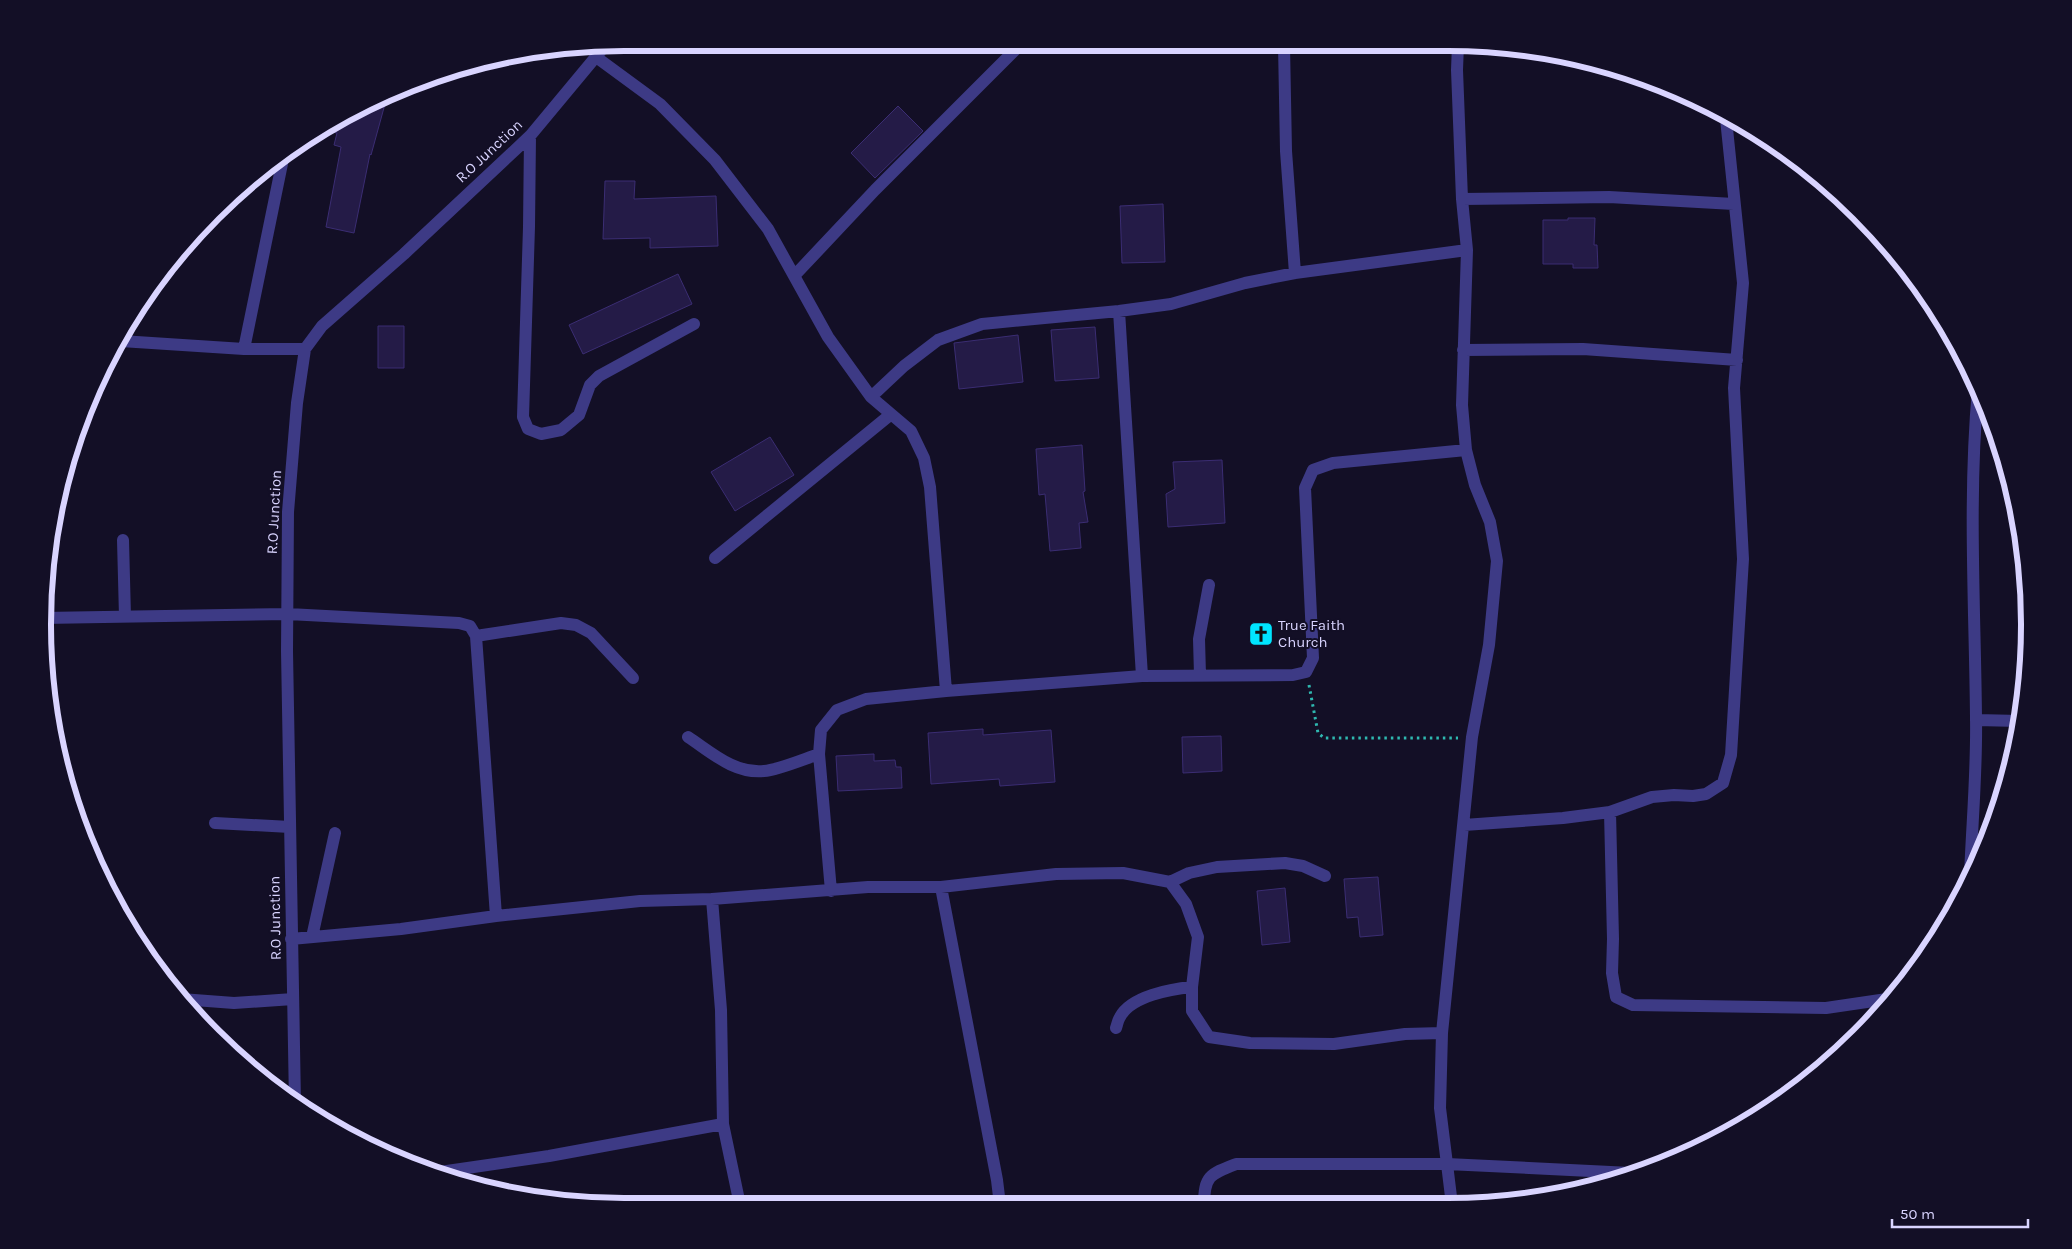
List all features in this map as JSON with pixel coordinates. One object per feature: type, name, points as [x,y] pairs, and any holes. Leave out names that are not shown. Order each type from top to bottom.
[{"type":"street","points":[[795,276],[875,190],[1014,51]]},
{"type":"street","points":[[1284,51],[1286,152],[1295,273]]},
{"type":"street","points":[[1451,1198],[1440,1108],[1442,1033],[1472,737],[1489,645],[1496,562],[1490,522],[1475,485],[1466,450],[1462,404],[1467,250],[1462,199],[1458,51]]},
{"type":"street","points":[[600,52],[660,104],[715,160],[768,229],[828,337],[871,397],[890,415],[911,430],[924,458],[930,487],[946,691]]},
{"type":"street","name":"R.O Junction","points":[[295,1093],[291,939],[288,512],[305,349],[322,326],[404,254],[530,136],[600,52]]},
{"type":"street","points":[[1464,825],[1563,818],[1610,812],[1652,797],[1706,794],[1723,783],[1729,766],[1743,559],[1734,388],[1743,283],[1726,124]]},
{"type":"street","points":[[530,136],[530,227],[523,417],[528,429],[541,434],[561,430],[580,415],[590,385],[598,376],[694,324]]},
{"type":"street","points":[[244,349],[282,166]]},
{"type":"street","points":[[1462,199],[1609,197],[1734,204]]},
{"type":"street","points":[[871,397],[904,366],[938,340],[982,324],[1171,304],[1245,283],[1295,273],[1467,250]]},
{"type":"street","points":[[1119,311],[1142,676]]},
{"type":"street","points":[[126,341],[244,349],[305,349]]},
{"type":"street","points":[[1463,350],[1583,349],[1737,360]]},
{"type":"street","points":[[1971,858],[1976,720],[1972,520],[1977,404]]},
{"type":"street","points":[[715,558],[890,415]]},
{"type":"street","points":[[831,891],[819,754],[820,730],[837,710],[866,699],[946,691],[1142,676],[1293,675],[1306,672],[1313,658],[1304,488],[1313,470],[1333,463],[1466,450]]},
{"type":"street","points":[[123,540],[125,617]]},
{"type":"street","points":[[1200,675],[1199,639],[1208,585]]},
{"type":"street","points":[[51,618],[288,614],[459,623],[470,626],[476,636],[496,916]]},
{"type":"street","points":[[476,636],[561,622],[576,625],[591,633],[633,678]]},
{"type":"street","points":[[1976,720],[2012,721]]},
{"type":"street","points":[[688,737],[728,765],[746,770],[764,771],[819,754]]},
{"type":"street","points":[[1610,812],[1612,973],[1616,997],[1633,1005],[1826,1008],[1880,1000]]},
{"type":"street","points":[[215,823],[290,827]]},
{"type":"street","points":[[312,937],[335,833]]},
{"type":"street","points":[[291,939],[401,929],[496,916],[640,901],[712,899],[868,887],[941,887],[1066,874],[1123,873],[1170,882],[1189,873],[1217,867],[1286,863],[1303,866],[1324,876]]},
{"type":"street","points":[[1170,882],[1186,904],[1198,937],[1192,987],[1192,1011],[1209,1037],[1250,1043],[1334,1044],[1405,1034],[1442,1033]]},
{"type":"street","points":[[941,887],[999,1198]]},
{"type":"street","points":[[712,899],[721,1010],[723,1124],[739,1198]]},
{"type":"street","points":[[1116,1028],[1120,1016],[1130,1005],[1170,989],[1192,987]]},
{"type":"street","points":[[192,1000],[234,1003],[293,999]]},
{"type":"street","points":[[453,1171],[549,1156],[723,1124]]},
{"type":"street","points":[[1204,1198],[1204,1186],[1215,1172],[1236,1164],[1447,1164],[1615,1172]]},
{"type":"path","points":[[1306,672],[1318,733],[1324,738],[1472,737]]},
{"type":"building","points":[[385,104],[370,154],[354,233],[326,227],[341,147],[334,145],[337,133],[332,132]]},
{"type":"building","points":[[898,106],[923,131],[875,178],[851,153]]},
{"type":"building","points":[[605,181],[635,181],[634,199],[716,196],[718,246],[650,248],[650,238],[603,239]]},
{"type":"building","points":[[1163,204],[1165,262],[1122,263],[1120,206]]},
{"type":"building","points":[[1568,218],[1595,218],[1594,245],[1597,245],[1598,268],[1573,268],[1573,264],[1543,264],[1543,220],[1568,220]]},
{"type":"building","points":[[678,274],[692,304],[583,354],[569,325]]},
{"type":"building","points":[[378,326],[404,326],[404,368],[378,368]]},
{"type":"building","points":[[1095,327],[1099,378],[1055,381],[1051,330]]},
{"type":"building","points":[[1018,335],[1023,382],[959,389],[954,343]]},
{"type":"building","points":[[770,437],[794,475],[735,511],[711,472]]},
{"type":"building","points":[[1082,445],[1085,491],[1083,492],[1088,522],[1079,523],[1081,548],[1050,551],[1045,494],[1039,495],[1036,449]]},
{"type":"building","points":[[1222,460],[1225,523],[1168,527],[1166,494],[1175,489],[1173,462]]},
{"type":"building","points":[[983,729],[983,735],[1051,730],[1055,782],[1000,786],[999,779],[931,784],[928,733]]},
{"type":"building","points":[[1221,736],[1222,771],[1183,773],[1182,737]]},
{"type":"building","points":[[874,754],[874,761],[895,760],[896,767],[901,767],[902,788],[838,791],[836,756]]},
{"type":"building","points":[[1378,877],[1383,935],[1360,937],[1358,917],[1347,918],[1344,879]]},
{"type":"building","points":[[1285,888],[1290,942],[1262,945],[1257,891]]},
{"type":"place","name":"True Faith Church","points":[[1261,634]]}]
